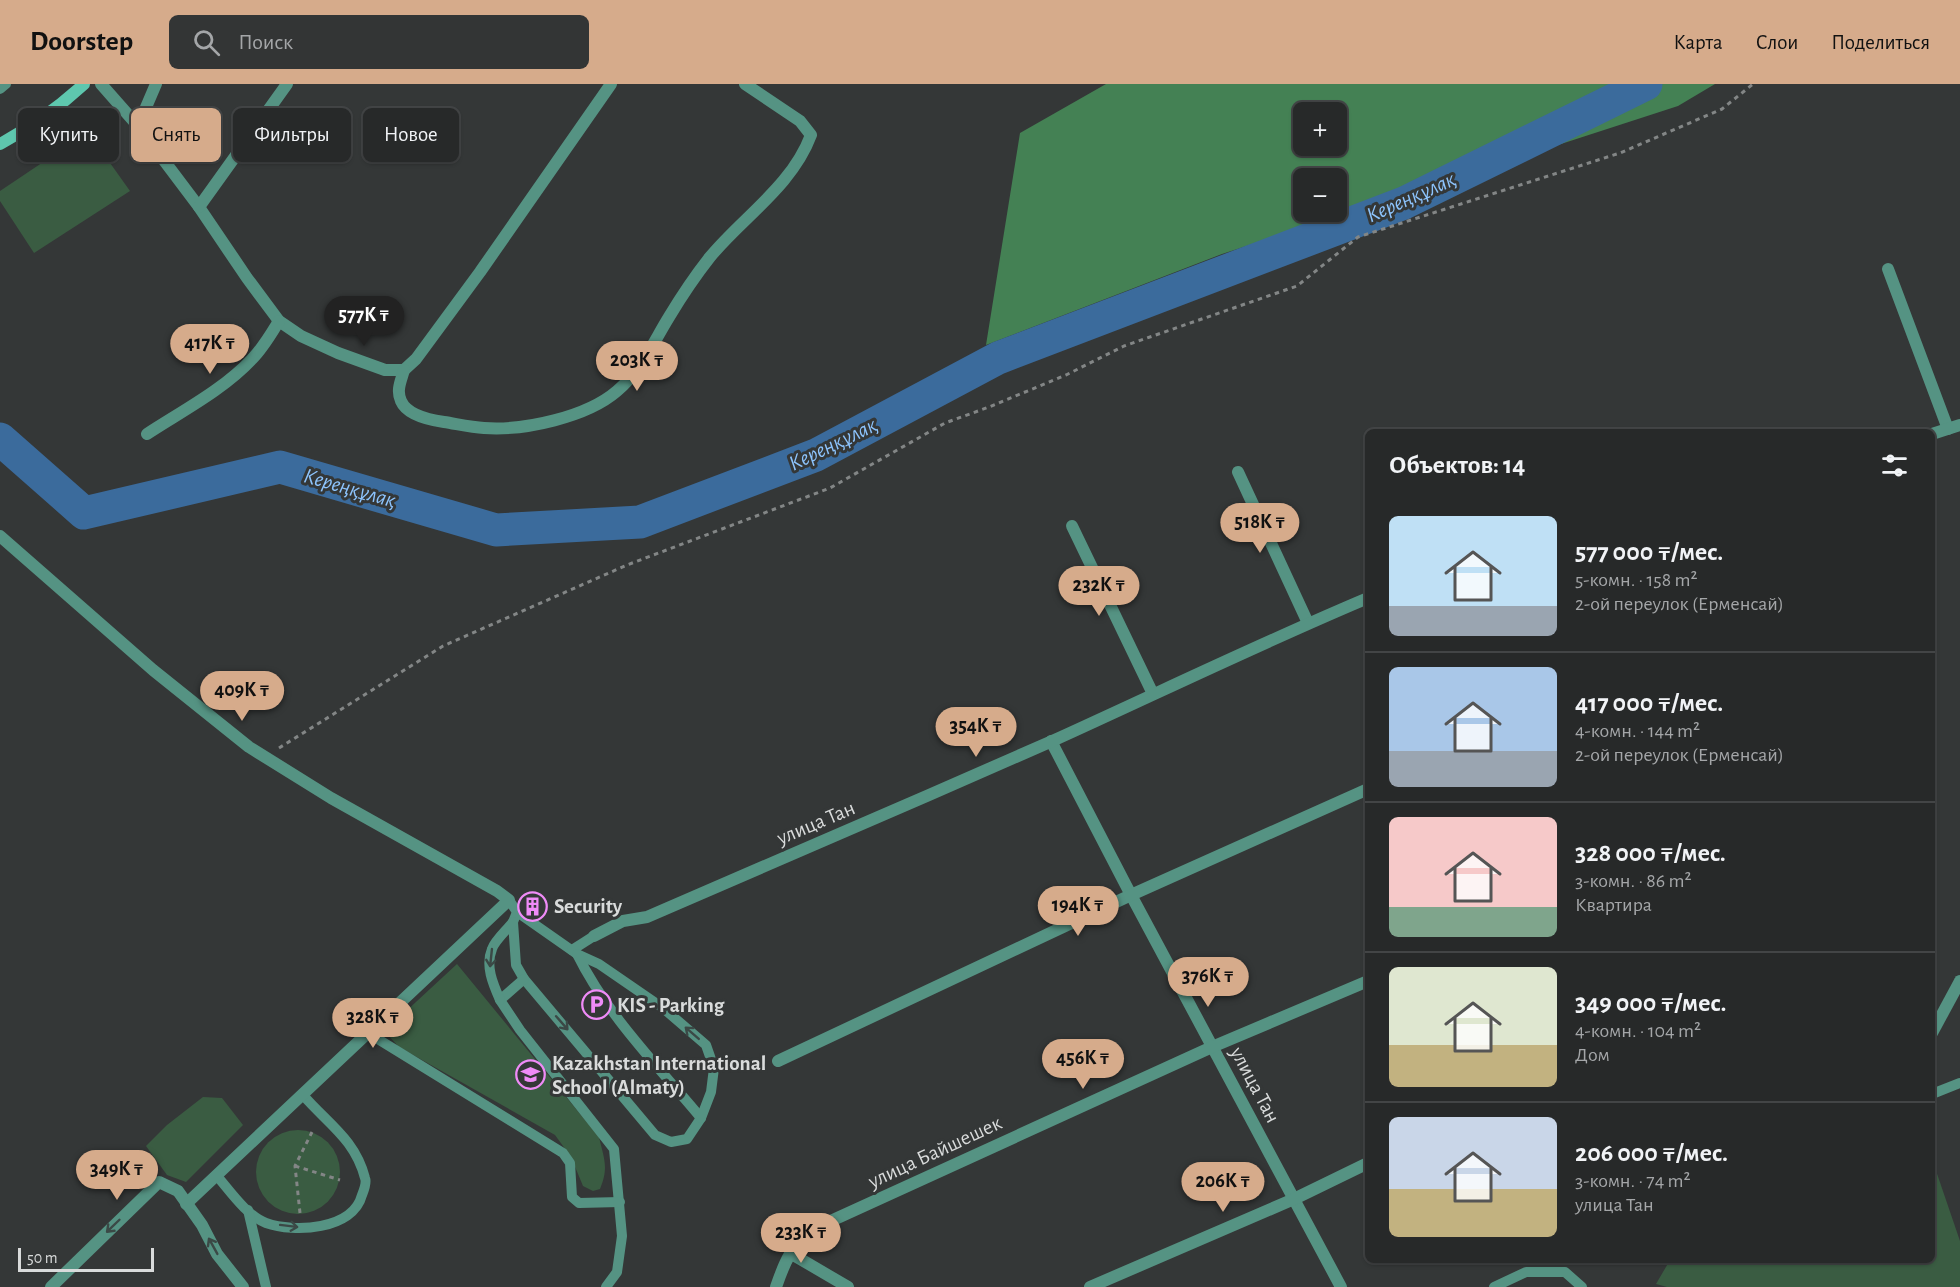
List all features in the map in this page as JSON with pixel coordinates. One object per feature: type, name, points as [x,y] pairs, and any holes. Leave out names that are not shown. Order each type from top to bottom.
[{"type":"street","points":[[0,144],[47,115],[84,84]]},
{"type":"street","points":[[101,84],[131,118]]},
{"type":"street","points":[[146,108],[156,84]]},
{"type":"street","points":[[199,207],[287,84]]},
{"type":"street","points":[[611,84],[480,272],[416,359],[404,370],[398,390],[401,403],[412,412],[434,420],[486,428],[537,425],[596,405],[618,391],[639,369],[669,317],[704,266],[774,191],[807,145],[811,135],[800,121],[745,84]]},
{"type":"street","points":[[165,162],[279,321],[302,336],[338,353],[385,370],[404,370]]},
{"type":"street","points":[[1888,269],[1954,427],[1935,433]]},
{"type":"street","points":[[147,434],[219,387],[244,367],[260,350],[279,321]]},
{"type":"street","points":[[1238,472],[1308,623]]},
{"type":"street","points":[[1072,526],[1153,694]]},
{"type":"street","points":[[0,536],[153,670],[249,747],[331,798],[497,891],[509,900],[186,1204]]},
{"type":"street","name":"улица Тан","points":[[594,936],[623,921],[647,917],[1051,741],[1308,623],[1365,599]]},
{"type":"street","name":"улица Тан","points":[[1051,741],[1341,1287]]},
{"type":"street","points":[[778,1061],[1131,895],[1365,790]]},
{"type":"street","points":[[1935,1027],[1960,981]]},
{"type":"street","name":"улица Байшешек","points":[[776,1287],[785,1260],[796,1244],[811,1230],[1212,1047],[1365,982]]},
{"type":"street","points":[[1090,1287],[1365,1164]]},
{"type":"street","points":[[51,1287],[159,1182],[178,1191],[202,1225],[217,1254],[243,1287]]},
{"type":"street","points":[[790,1253],[848,1287]]},
{"type":"lane","points":[[0,89],[6,84]]},
{"type":"lane","points":[[509,900],[515,917],[516,965],[524,979],[655,1135],[671,1142],[687,1139],[701,1118],[711,1092],[714,1068],[706,1045],[663,1008],[599,964],[515,917]]},
{"type":"lane","points":[[515,917],[492,948],[489,967],[492,983],[500,1000],[520,1030],[614,1149],[622,1236],[616,1272],[606,1287]]},
{"type":"lane","points":[[575,952],[594,936]]},
{"type":"lane","points":[[575,952],[616,1016],[701,1118]]},
{"type":"lane","points":[[500,1000],[524,979]]},
{"type":"lane","points":[[368,1033],[563,1153],[570,1163],[572,1197],[579,1203],[620,1202]]},
{"type":"lane","points":[[1935,1093],[1960,1083]]},
{"type":"lane","points":[[217,1176],[248,1210],[265,1222],[290,1227],[319,1228],[345,1216],[360,1203],[366,1180],[352,1147],[340,1131],[303,1095]]},
{"type":"lane","points":[[248,1210],[266,1287]]},
{"type":"lane","points":[[1494,1287],[1526,1272],[1565,1272],[1582,1287]]},
{"type":"path","points":[[265,757],[443,646],[627,565],[830,488],[945,423],[1066,375],[1124,346],[1297,286],[1358,237],[1620,153],[1722,109],[1753,84]]},
{"type":"path","points":[[300,1215],[295,1166],[312,1132]]},
{"type":"path","points":[[295,1166],[340,1180]]},
{"type":"green space","points":[[1106,84],[1715,84],[1678,106],[1347,213],[1347,168],[1293,168],[1293,222],[1321,222],[1222,254],[986,345],[1020,133]]},
{"type":"green space","points":[[43,162],[109,162],[130,191],[34,253],[0,201],[0,191]]},
{"type":"green space","points":[[457,964],[599,1137],[605,1169],[600,1189],[593,1191],[583,1186],[571,1157],[555,1135],[399,1047],[386,1033],[390,1026]]},
{"type":"green space","points":[[203,1097],[222,1098],[243,1125],[186,1182],[167,1175],[146,1146],[167,1125]]},
{"type":"green space","points":[[298,1130],[314,1133],[328,1142],[337,1156],[340,1172],[337,1188],[328,1202],[314,1211],[298,1214],[282,1211],[268,1202],[259,1188],[256,1172],[259,1156],[268,1142],[282,1133]]},
{"type":"green space","points":[[1935,1168],[1960,1241],[1960,1287],[1667,1287],[1656,1284],[1668,1263],[1935,1263]]},
{"type":"waterway","name":"Кереңқұлақ","points":[[0,439],[84,513],[280,467],[496,530],[640,522],[816,455],[998,358],[1404,203],[1646,84]]},
{"type":"place","name":"Security","points":[[533,906]]},
{"type":"place","name":"KIS - Parking","points":[[596,1005]]},
{"type":"place","name":"Kazakhstan International School (Almaty)","points":[[531,1075]]}]
